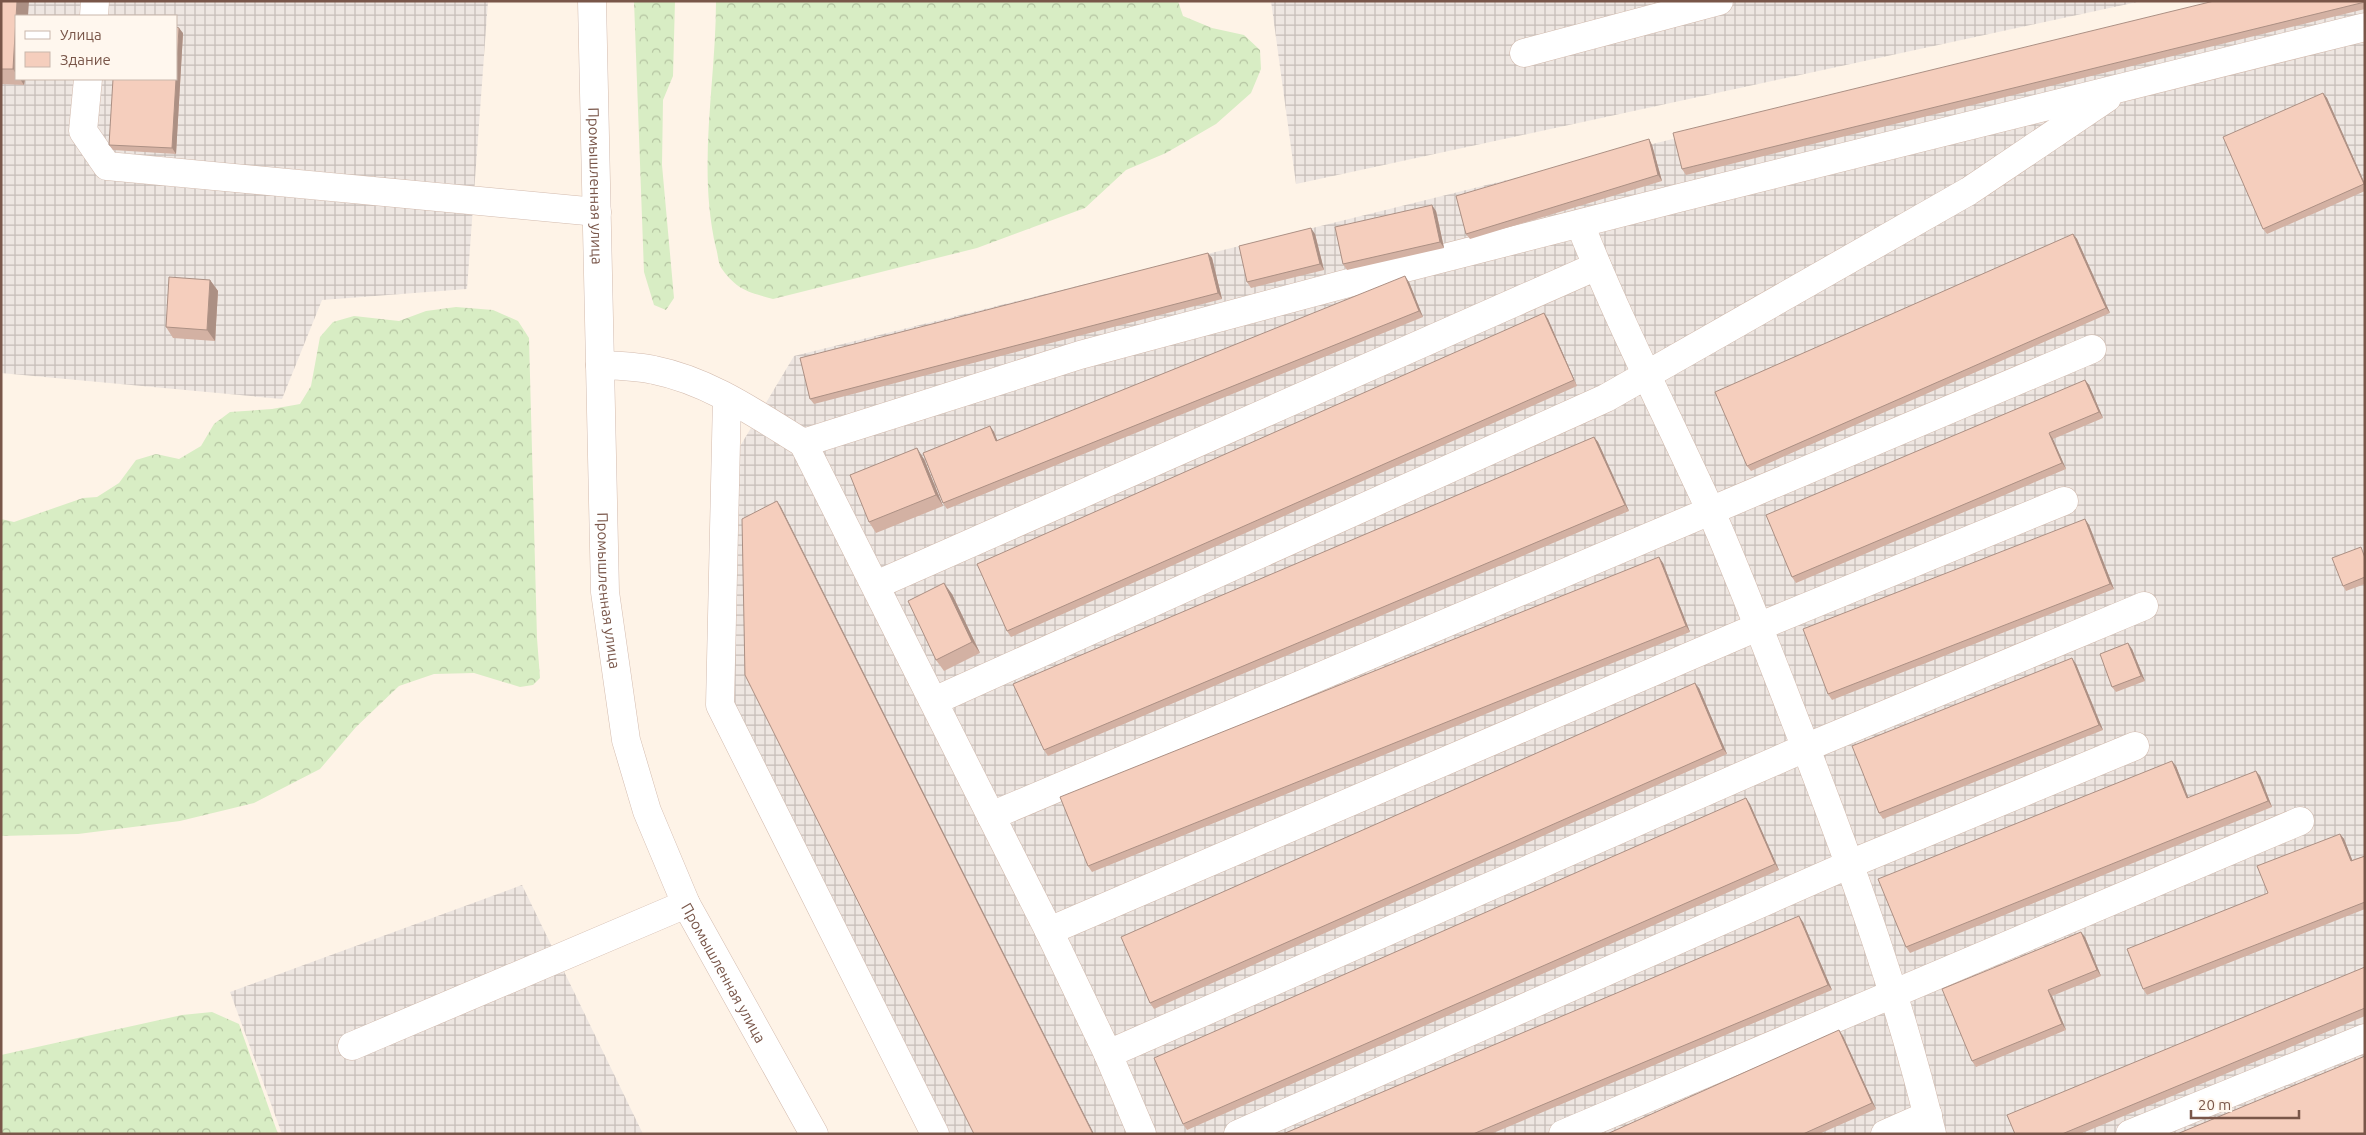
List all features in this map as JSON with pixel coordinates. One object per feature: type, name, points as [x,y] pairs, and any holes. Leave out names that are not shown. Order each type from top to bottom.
[{"type":"street","points":[[94,15],[95,1]]},
{"type":"street","name":"Промышленная улица","points":[[592,1],[605,592],[626,740],[647,811],[686,904],[814,1134]]},
{"type":"street","points":[[1524,53],[1719,1]]},
{"type":"street","points":[[803,443],[1080,356],[1580,224],[2365,28]]},
{"type":"street","points":[[88,80],[83,131],[107,166],[597,212]]},
{"type":"street","points":[[934,701],[1597,402],[1969,191],[2123,87]]},
{"type":"street","points":[[1580,224],[1646,375],[1711,512],[1760,626],[1850,864],[1892,992],[1930,1124],[1885,1134]]},
{"type":"street","points":[[876,585],[1597,266]]},
{"type":"street","points":[[991,816],[2092,349]]},
{"type":"street","points":[[600,365],[654,370],[692,380],[727,398],[803,443],[1049,931],[1108,1054],[1142,1134]]},
{"type":"street","points":[[727,398],[720,705],[934,1134]]},
{"type":"street","points":[[1049,931],[1760,626],[2064,502]]},
{"type":"street","points":[[1108,1054],[1805,748],[2144,606]]},
{"type":"street","points":[[1238,1134],[1850,864],[2135,746]]},
{"type":"street","points":[[1563,1134],[1892,992],[2300,820]]},
{"type":"street","points":[[352,1046],[686,904]]},
{"type":"street","points":[[2130,1134],[2365,1038]]},
{"type":"shaded area","points":[[1,1],[488,1],[467,289],[322,300],[282,399],[1,373]]},
{"type":"shaded area","points":[[1271,1],[2142,1],[1296,184]]},
{"type":"shaded area","points":[[2232,1],[2365,1],[2365,1134],[926,1134],[712,708],[718,483],[794,356]]},
{"type":"shaded area","points":[[522,885],[643,1134],[282,1134],[230,992]]},
{"type":"green space","points":[[634,1],[675,1],[673,76],[663,100],[662,165],[674,298],[666,310],[654,305],[644,272]]},
{"type":"green space","points":[[716,1],[1178,1],[1183,16],[1212,28],[1244,35],[1260,50],[1261,69],[1251,93],[1216,124],[1166,153],[1126,170],[1085,208],[977,248],[773,299],[744,290],[733,282],[721,267],[716,248],[708,187],[708,156]]},
{"type":"green space","points":[[456,307],[493,310],[518,321],[529,338],[537,638],[540,678],[533,685],[520,687],[474,673],[434,674],[399,686],[356,727],[320,769],[254,803],[180,821],[78,834],[1,836],[1,519],[14,522],[83,498],[97,497],[119,483],[136,460],[156,454],[179,459],[201,446],[214,424],[230,412],[272,409],[300,404],[311,386],[320,337],[333,322],[354,316],[399,321],[426,311]]},
{"type":"green space","points":[[212,1012],[239,1024],[278,1134],[1,1134],[1,1055],[182,1015]]},
{"type":"building","points":[[1,1],[17,1],[13,69],[1,69]]},
{"type":"building","points":[[2214,1],[2365,2],[1682,169],[1673,133]]},
{"type":"building","points":[[113,80],[176,80],[172,148],[109,145]]},
{"type":"building","points":[[2323,93],[2364,184],[2263,229],[2223,137]]},
{"type":"building","points":[[1649,139],[1658,175],[1466,234],[1456,196]]},
{"type":"building","points":[[1432,205],[1440,242],[1343,264],[1335,227]]},
{"type":"building","points":[[1311,228],[1320,264],[1247,282],[1239,246]]},
{"type":"building","points":[[2073,234],[2106,308],[1747,466],[1715,392]]},
{"type":"building","points":[[1208,253],[1218,293],[810,399],[800,358]]},
{"type":"building","points":[[1405,276],[1419,311],[943,503],[923,453],[990,426],[996,441]]},
{"type":"building","points":[[169,277],[210,280],[207,330],[166,327]]},
{"type":"building","points":[[1544,313],[1574,380],[1007,631],[977,564]]},
{"type":"building","points":[[2085,380],[2099,412],[2049,433],[2062,463],[1792,577],[1766,515]]},
{"type":"building","points":[[1594,437],[1625,505],[1044,750],[1013,684]]},
{"type":"building","points":[[917,448],[936,495],[869,522],[850,475]]},
{"type":"building","points":[[777,501],[1093,1134],[974,1134],[745,675],[742,519]]},
{"type":"building","points":[[2085,519],[2110,584],[1828,694],[1803,629]]},
{"type":"building","points":[[2361,547],[2365,558],[2365,577],[2343,586],[2332,558]]},
{"type":"building","points":[[1659,557],[1686,626],[1088,866],[1060,797]]},
{"type":"building","points":[[944,583],[972,642],[936,660],[908,601]]},
{"type":"building","points":[[2128,643],[2141,676],[2112,687],[2100,654]]},
{"type":"building","points":[[2072,658],[2099,725],[1879,813],[1852,746]]},
{"type":"building","points":[[1695,683],[1723,749],[1150,1003],[1121,937]]},
{"type":"building","points":[[2172,761],[2187,798],[2256,771],[2268,801],[1906,947],[1878,879]]},
{"type":"building","points":[[1746,798],[1775,864],[1183,1124],[1154,1058]]},
{"type":"building","points":[[2340,834],[2351,861],[2365,856],[2365,902],[2143,989],[2127,949],[2268,893],[2257,866]]},
{"type":"building","points":[[1799,916],[1828,985],[1473,1134],[1283,1134]]},
{"type":"building","points":[[2081,932],[2097,970],[2048,990],[2062,1024],[1972,1061],[1942,989]]},
{"type":"building","points":[[2365,967],[2365,1008],[2062,1134],[2015,1134],[2007,1115]]},
{"type":"building","points":[[1839,1030],[1872,1103],[1803,1134],[1607,1134]]},
{"type":"building","points":[[2365,1056],[2365,1134],[2177,1134]]}]
